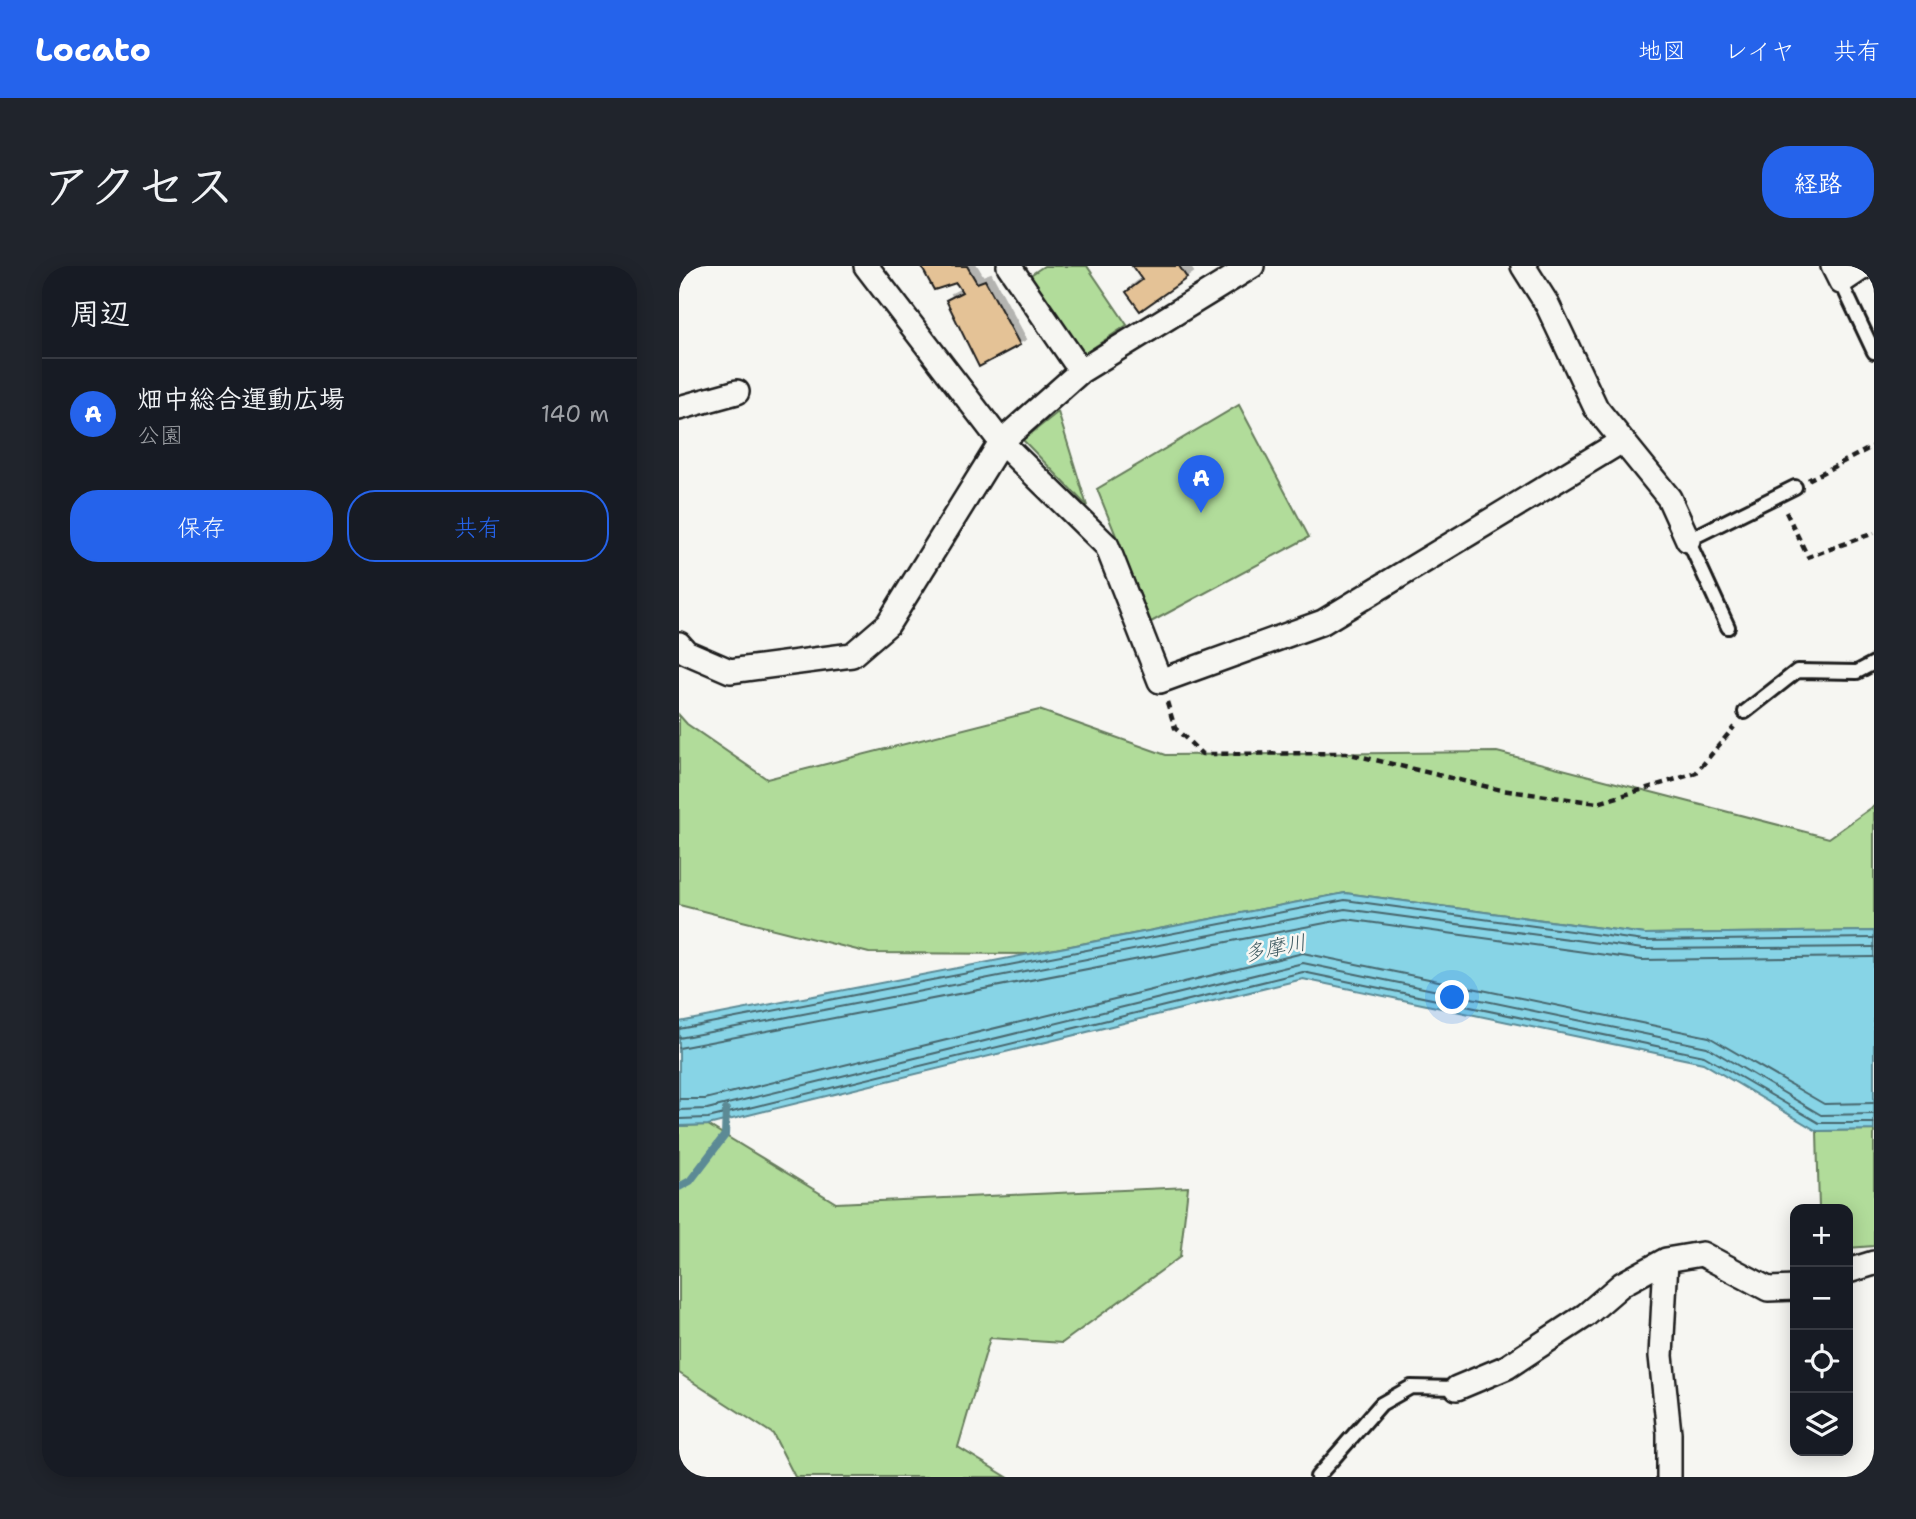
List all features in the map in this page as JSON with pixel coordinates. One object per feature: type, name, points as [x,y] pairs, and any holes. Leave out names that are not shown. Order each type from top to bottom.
[{"type":"street","points":[[866,266],[1001,442],[1107,546],[1160,681],[1323,622],[1622,441]]},
{"type":"street","points":[[1009,266],[1081,371]]},
{"type":"street","points":[[679,644],[687,652],[730,671],[852,655],[888,624],[1001,442],[1081,371],[1223,273],[1252,266]]},
{"type":"street","points":[[1523,266],[1547,304],[1596,408],[1669,498],[1688,540]]},
{"type":"street","points":[[1837,274],[1865,266]]},
{"type":"street","points":[[679,408],[737,392]]},
{"type":"street","points":[[1457,1388],[1507,1367],[1585,1315],[1622,1284],[1666,1260],[1702,1254],[1768,1289],[1790,1289]]},
{"type":"street","points":[[1666,1260],[1661,1356],[1669,1433],[1669,1477]]},
{"type":"street","points":[[1853,1269],[1874,1263]]},
{"type":"lane","points":[[1837,274],[1874,352]]},
{"type":"lane","points":[[1728,627],[1688,540],[1795,487]]},
{"type":"lane","points":[[1745,712],[1797,671],[1857,672],[1874,663]]},
{"type":"lane","points":[[1317,1477],[1381,1404],[1411,1387],[1457,1388]]},
{"type":"path","points":[[1795,487],[1874,446]]},
{"type":"path","points":[[1777,496],[1808,557],[1874,533]]},
{"type":"path","points":[[1160,681],[1175,728],[1202,754],[1346,753],[1501,790],[1598,803],[1696,774],[1745,712]]},
{"type":"green space","points":[[1044,266],[1087,266],[1127,325],[1081,356],[1029,276]]},
{"type":"green space","points":[[1239,405],[1309,537],[1151,622],[1097,489]]},
{"type":"green space","points":[[1058,412],[1087,506],[1023,440]]},
{"type":"green space","points":[[1039,710],[1166,755],[1497,752],[1829,838],[1874,806],[1874,931],[1645,934],[1345,893],[1029,954],[869,953],[679,905],[679,715],[687,724],[767,779]]},
{"type":"green space","points":[[708,1125],[836,1203],[1188,1187],[1180,1257],[1062,1343],[990,1338],[958,1447],[1007,1477],[795,1477],[773,1434],[679,1373],[679,1126]]},
{"type":"green space","points":[[1874,1130],[1874,1246],[1853,1248],[1853,1204],[1819,1204],[1817,1131]]},
{"type":"water","name":"多摩川","points":[[1345,893],[1645,934],[1874,931],[1874,1130],[1817,1131],[1703,1063],[1303,979],[708,1125],[679,1126],[679,1022]]},
{"type":"building","points":[[921,266],[967,266],[977,283],[985,280],[1020,345],[979,367],[946,300],[962,292],[956,283],[934,290]]},
{"type":"building","points":[[1132,266],[1179,266],[1187,278],[1140,311],[1126,292],[1142,280]]},
{"type":"waterway","points":[[679,1187],[690,1181],[725,1135],[726,1110]]},
{"type":"place","name":"畑中総合運動広場","points":[[1201,513]]}]
